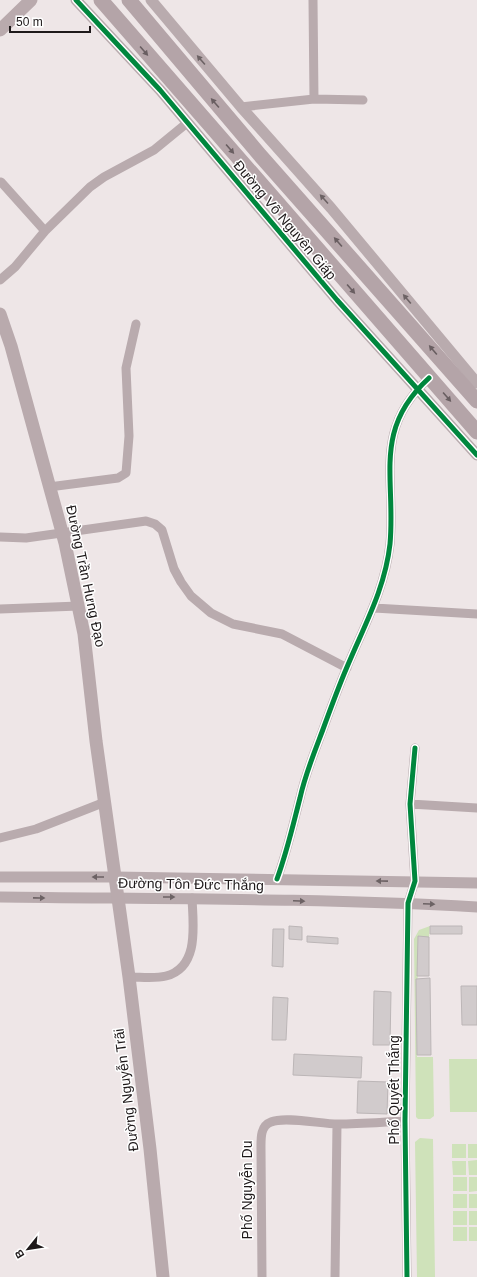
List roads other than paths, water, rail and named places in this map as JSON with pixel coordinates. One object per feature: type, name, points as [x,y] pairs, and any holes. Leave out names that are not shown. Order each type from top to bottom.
[{"type":"highway","name":"Đường Võ Nguyên Giáp","points":[[101,0],[477,432]]},
{"type":"highway","name":"Đường Võ Nguyên Giáp","points":[[129,0],[259,154],[410,323],[477,401]]},
{"type":"main road","points":[[0,30],[31,0]]},
{"type":"main road","name":"Đường Trần Hưng Đạo","points":[[0,314],[11,346],[62,533],[79,606],[119,898]]},
{"type":"main road","name":"Đường Nguyễn Trãi","points":[[119,898],[150,1149],[163,1277]]},
{"type":"street","name":"Đường Võ Nguyên Giáp","points":[[76,0],[160,90],[187,124],[337,300],[477,455]]},
{"type":"street","points":[[151,0],[241,106],[331,208],[477,382]]},
{"type":"street","points":[[314,0],[314,99]]},
{"type":"street","points":[[241,106],[314,99],[363,100]]},
{"type":"street","points":[[0,280],[14,267],[45,231],[95,184],[104,177],[154,150],[187,124]]},
{"type":"street","points":[[1,182],[45,231]]},
{"type":"street","points":[[49,488],[112,479],[123,476],[126,472],[129,436],[126,368],[136,324]]},
{"type":"street","points":[[277,879],[286,856],[308,772],[346,668],[374,608],[386,566],[390,543],[390,446],[396,426],[417,389],[429,378]]},
{"type":"street","points":[[0,537],[26,538],[146,521],[155,524],[162,530],[174,569],[181,582],[191,596],[211,613],[233,624],[287,636],[346,668]]},
{"type":"street","points":[[0,609],[79,606]]},
{"type":"street","points":[[374,608],[477,614]]},
{"type":"street","points":[[415,748],[410,804],[415,882]]},
{"type":"street","points":[[0,838],[36,829],[105,802]]},
{"type":"street","points":[[410,804],[477,808]]},
{"type":"street","name":"Đường Tôn Đức Thắng","points":[[0,877],[277,879],[477,883]]},
{"type":"street","name":"Phố Quyết Thắng","points":[[407,1277],[405,1121],[408,903],[415,882]]},
{"type":"street","name":"Đường Tôn Đức Thắng","points":[[0,897],[192,898],[408,903],[477,907]]},
{"type":"street","points":[[129,977],[165,976],[174,973],[186,962],[190,955],[193,935],[192,898]]},
{"type":"street","name":"Phố Nguyễn Du","points":[[262,1277],[261,1134],[265,1126],[271,1122],[283,1120],[337,1124],[405,1121]]},
{"type":"street","points":[[335,1277],[337,1124]]}]
